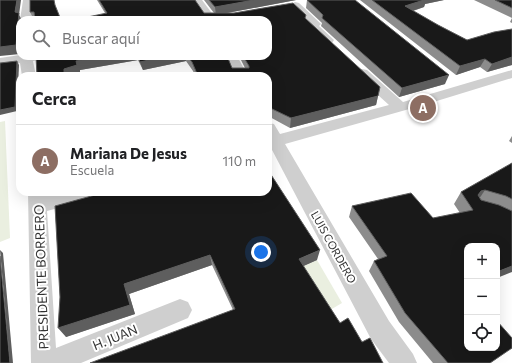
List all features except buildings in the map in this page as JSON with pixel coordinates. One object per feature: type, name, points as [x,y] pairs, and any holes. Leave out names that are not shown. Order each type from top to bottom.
[{"type":"street","points":[[26,16],[28,0]]},
{"type":"street","points":[[197,0],[212,16]]},
{"type":"street","points":[[308,3],[291,6],[315,24],[311,25],[335,48]]},
{"type":"street","points":[[0,62],[16,59]]},
{"type":"street","points":[[29,72],[31,60]]},
{"type":"street","points":[[232,60],[239,72]]},
{"type":"street","points":[[351,63],[400,107]]},
{"type":"street","points":[[272,137],[400,107],[512,74]]},
{"type":"street","points":[[451,79],[463,89]]},
{"type":"street","name":"LUIS CORDERO","points":[[272,141],[380,330],[404,363]]},
{"type":"street","points":[[38,199],[61,196]]},
{"type":"street","name":"PRESIDENTE BORRERO","points":[[38,199],[44,363]]},
{"type":"street","name":"H. JUAN","points":[[50,363],[180,310]]},
{"type":"shaded area","points":[[5,121],[10,238],[0,242],[0,122]]},
{"type":"shaded area","points":[[317,260],[342,303],[325,313],[297,269]]},
{"type":"place","name":"Mariana De Jesus","points":[[423,108]]}]
